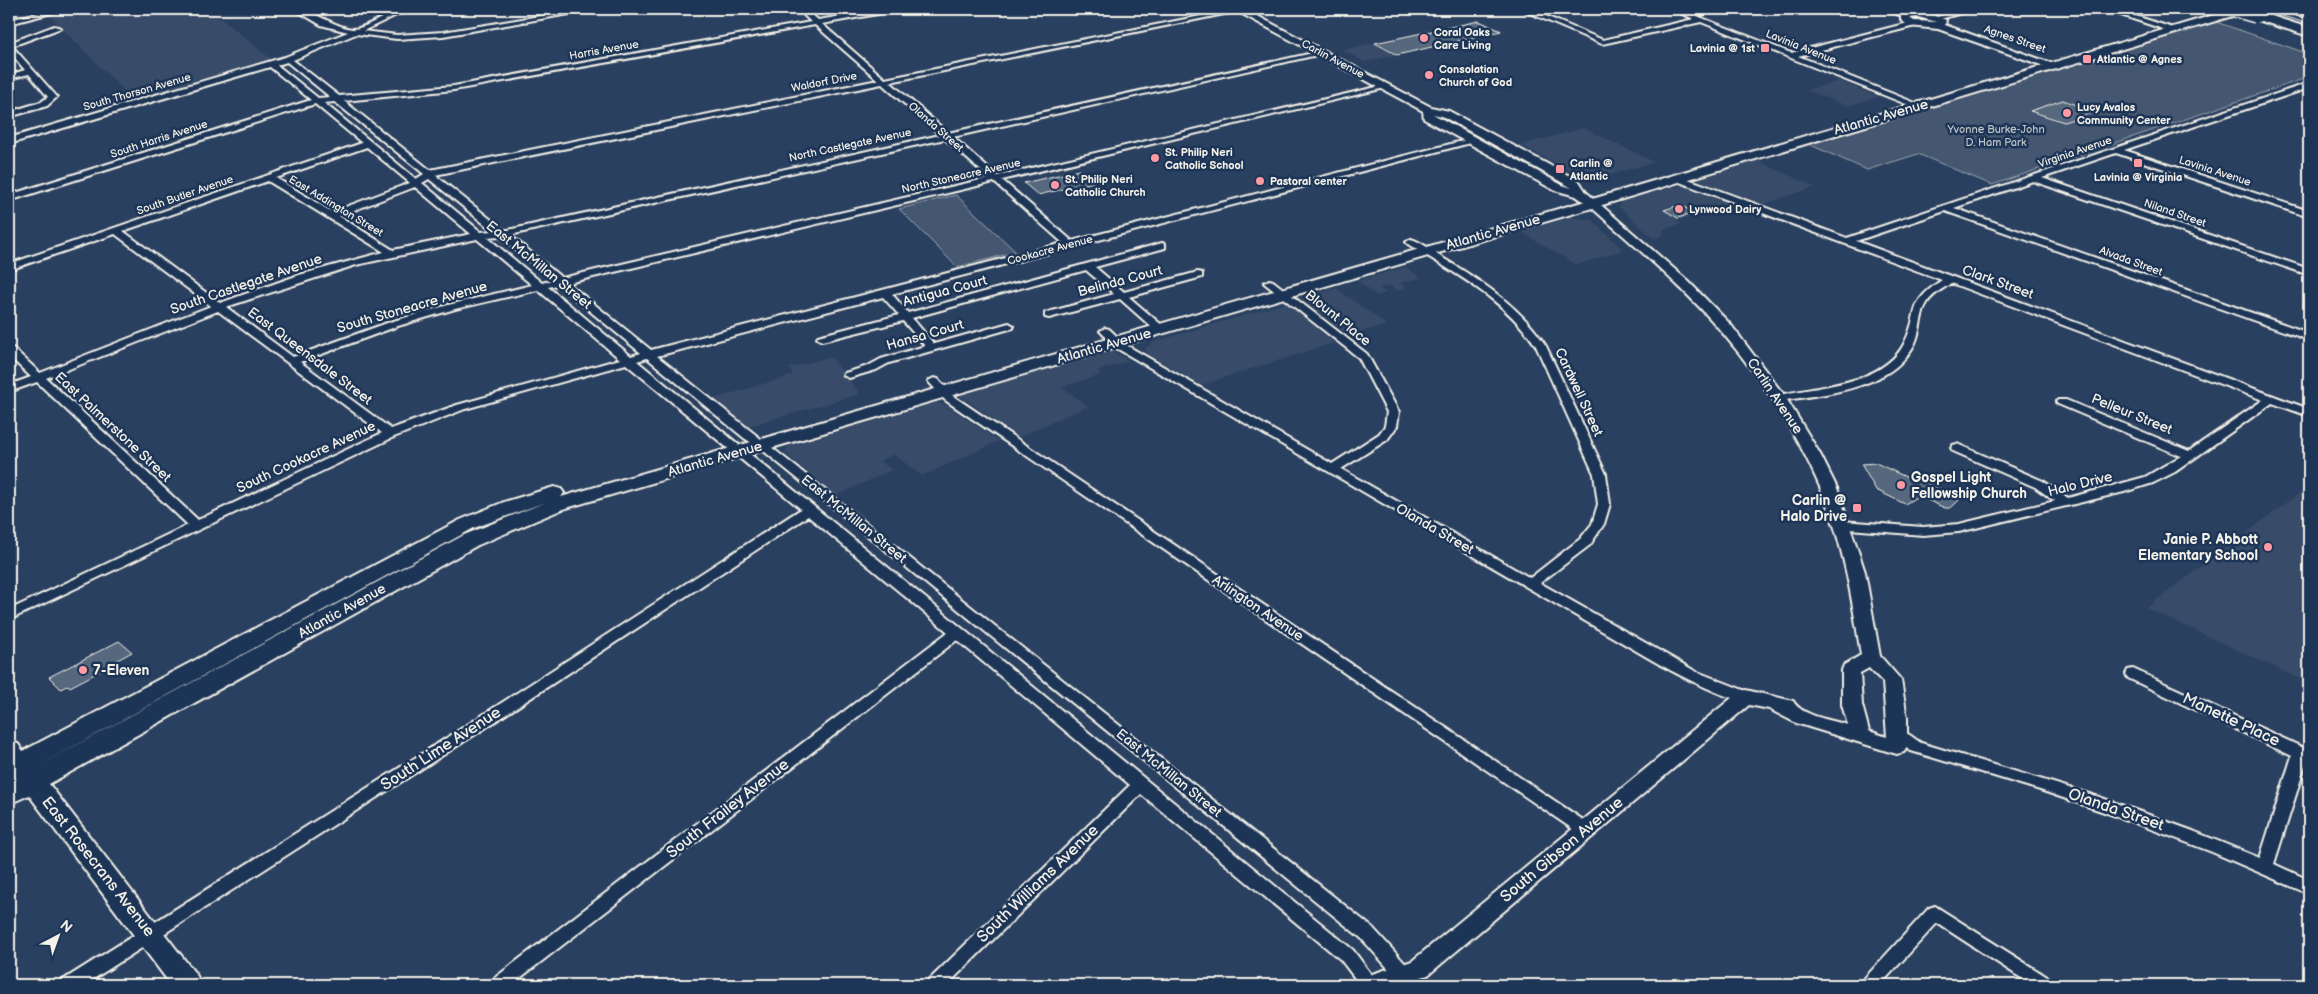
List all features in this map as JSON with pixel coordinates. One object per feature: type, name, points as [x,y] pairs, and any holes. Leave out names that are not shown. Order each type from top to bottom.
[{"type":"highway","points":[[2235,9],[2250,12],[2305,31]]},
{"type":"main road","name":"Atlantic Avenue","points":[[9,794],[17,766],[467,524],[528,500],[745,443],[1111,337],[1276,288],[1411,242],[2215,9]]},
{"type":"main road","name":"Atlantic Avenue","points":[[1276,288],[1426,252],[2175,30],[2250,12]]},
{"type":"main road","name":"East Rosecrans Avenue","points":[[17,766],[151,935],[187,985]]},
{"type":"street","points":[[9,22],[63,9]]},
{"type":"street","points":[[297,9],[324,23],[355,32],[397,37],[443,34],[594,9]]},
{"type":"street","points":[[276,67],[288,59],[406,9]]},
{"type":"street","name":"Olanda Street","points":[[801,9],[1070,245]]},
{"type":"street","name":"Harris Avenue","points":[[316,101],[462,87],[894,9]]},
{"type":"street","name":"Waldorf Drive","points":[[331,216],[415,183],[435,171],[1242,11],[1272,9]]},
{"type":"street","points":[[1524,9],[1602,42],[1701,20]]},
{"type":"street","name":"Lavinia Avenue","points":[[1674,9],[1919,106]]},
{"type":"street","points":[[1690,15],[1718,9]]},
{"type":"street","points":[[1890,9],[1910,20]]},
{"type":"street","points":[[1938,22],[1971,9]]},
{"type":"street","points":[[2107,9],[2175,30]]},
{"type":"street","name":"Carlin Avenue","points":[[1242,11],[1428,110],[1445,112],[1575,183],[1580,192],[1714,315],[1737,341],[1779,398],[1812,454],[1829,488],[1842,525],[1860,589],[1871,658]]},
{"type":"street","points":[[1792,55],[1910,20]]},
{"type":"street","name":"Agnes Street","points":[[1910,20],[1938,22],[2054,66]]},
{"type":"street","points":[[9,115],[49,101],[53,97],[9,46],[57,28]]},
{"type":"street","name":"North Castlegate Avenue","points":[[500,233],[1322,53]]},
{"type":"street","name":"East McMillan Street","points":[[288,59],[650,355],[745,443],[810,509],[1347,954],[1369,985]]},
{"type":"street","name":"East McMillan Street","points":[[276,67],[629,360],[745,443],[1367,933],[1409,979]]},
{"type":"street","name":"South Thorson Avenue","points":[[9,141],[230,76],[276,67]]},
{"type":"street","points":[[9,77],[31,71]]},
{"type":"street","name":"Virginia Avenue","points":[[1847,241],[2309,85]]},
{"type":"street","name":"North Stoneacre Avenue","points":[[541,287],[1385,87]]},
{"type":"street","name":"South Harris Avenue","points":[[9,198],[316,101]]},
{"type":"street","name":"Carlin Avenue","points":[[1428,110],[1428,117],[1558,188],[1580,192]]},
{"type":"street","name":"Cookacre Avenue","points":[[629,360],[1470,140]]},
{"type":"street","name":"South Butler Avenue","points":[[9,267],[368,144]]},
{"type":"street","name":"Lavinia Avenue","points":[[2114,150],[2309,214]]},
{"type":"street","name":"East Addington Street","points":[[269,178],[392,253]]},
{"type":"street","name":"Clark Street","points":[[1677,178],[2309,413]]},
{"type":"street","name":"Niland Street","points":[[2032,178],[2309,272]]},
{"type":"street","name":"Alvada Street","points":[[1945,208],[2309,337]]},
{"type":"street","name":"East Queensdale Street","points":[[116,230],[390,434]]},
{"type":"street","name":"South Castlegate Avenue","points":[[9,389],[218,306],[291,281],[392,253],[477,234],[500,233]]},
{"type":"street","name":"Cardwell Street","points":[[1411,242],[1499,300],[1530,329],[1541,346],[1600,474],[1604,504],[1595,530],[1573,554],[1530,584]]},
{"type":"street","name":"Antigua Court","points":[[822,338],[906,317],[1162,246]]},
{"type":"street","points":[[1089,267],[1154,324]]},
{"type":"street","name":"Belinda Court","points":[[1049,315],[1198,275]]},
{"type":"street","points":[[1779,398],[1851,383],[1867,378],[1892,365],[1909,344],[1924,300],[1950,279]]},
{"type":"street","name":"South Stoneacre Avenue","points":[[292,360],[394,324],[452,307],[541,287]]},
{"type":"street","name":"Blount Place","points":[[1276,288],[1363,356],[1392,412],[1390,426],[1383,437],[1332,469]]},
{"type":"street","points":[[885,293],[932,348]]},
{"type":"street","name":"Hansa Court","points":[[849,375],[872,368],[885,361],[1009,326]]},
{"type":"street","name":"Olanda Street","points":[[1111,337],[1332,469],[1690,676],[1746,697],[1777,706],[1803,718],[1859,730],[2101,804],[2265,867],[2309,887]]},
{"type":"street","name":"East Palmerstone Street","points":[[9,350],[197,526]]},
{"type":"street","name":"South Cookacre Avenue","points":[[9,615],[390,434],[461,407],[629,360]]},
{"type":"street","name":"Arlington Avenue","points":[[939,387],[949,398],[1586,830]]},
{"type":"street","name":"Halo Drive","points":[[1842,525],[1942,530],[1969,526],[2067,503],[2148,480],[2191,456],[2271,399]]},
{"type":"street","name":"Pelleur Street","points":[[2062,402],[2191,456]]},
{"type":"street","points":[[1957,448],[2040,484],[2067,503]]},
{"type":"street","name":"South Lime Avenue","points":[[69,985],[151,935],[810,509]]},
{"type":"street","name":"South Frailey Avenue","points":[[498,985],[957,632]]},
{"type":"street","points":[[1859,730],[1852,705],[1851,670],[1871,658],[1892,680],[1904,743]]},
{"type":"street","name":"Manette Place","points":[[2133,674],[2301,753],[2265,867]]},
{"type":"street","name":"South Gibson Avenue","points":[[1369,985],[1409,979],[1746,697]]},
{"type":"street","name":"South Williams Avenue","points":[[935,985],[1141,784]]},
{"type":"street","points":[[1869,985],[1935,913],[2046,985]]},
{"type":"shaded area","points":[[77,9],[209,9],[271,59],[133,100],[49,15]]},
{"type":"shaded area","name":"Coral Oaks Care Living","points":[[1480,19],[1505,31],[1365,62],[1342,50]]},
{"type":"shaded area","points":[[1839,81],[1879,97],[1847,106],[1807,90]]},
{"type":"shaded area","points":[[1584,128],[1654,162],[1596,179],[1582,178],[1521,145]]},
{"type":"shaded area","points":[[1754,159],[1815,187],[1761,205],[1702,183],[1695,178],[1695,176]]},
{"type":"shaded area","points":[[1683,186],[1733,203],[1676,221],[1681,224],[1664,229],[1661,237],[1653,238],[1619,207],[1621,202],[1626,200],[1672,187]]},
{"type":"shaded area","points":[[1572,217],[1592,220],[1623,250],[1577,265],[1521,232]]},
{"type":"shaded area","points":[[1406,267],[1421,278],[1401,283],[1406,288],[1397,291],[1391,286],[1383,287],[1380,289],[1386,293],[1377,296],[1357,281]]},
{"type":"shaded area","points":[[1336,288],[1387,325],[1350,335],[1306,303],[1308,296]]},
{"type":"shaded area","points":[[1286,303],[1336,342],[1201,385],[1149,355],[1146,351],[1146,348],[1153,342]]},
{"type":"shaded area","points":[[1102,352],[1113,352],[1129,361],[1098,371],[1101,375],[1062,387],[1088,406],[1019,437],[959,395]]},
{"type":"shaded area","points":[[831,357],[860,394],[749,426],[741,425],[710,400],[793,375],[789,368]]},
{"type":"shaded area","points":[[936,402],[946,405],[999,441],[922,476],[893,455],[880,461],[892,470],[835,496],[784,452],[789,446]]},
{"type":"shaded area","name":"Janie P. Abbott Elementary School","points":[[2309,486],[2309,683],[2146,608]]},
{"type":"green space","name":"Yvonne Burke-John D. Ham Park","points":[[2216,22],[2309,54],[2309,77],[1992,185],[1918,154],[1867,170],[1806,143]]},
{"type":"green space","points":[[956,195],[1016,252],[957,267],[899,209]]},
{"type":"building","name":"Coral Oaks Care Living","points":[[1479,21],[1501,31],[1397,55],[1375,43]]},
{"type":"building","name":"Lucy Avalos Community Center","points":[[2063,100],[2094,112],[2064,122],[2030,111]]},
{"type":"building","name":"St. Philip Neri Catholic Church","points":[[1079,170],[1094,182],[1038,195],[1024,183]]},
{"type":"building","points":[[1680,205],[1695,213],[1678,218],[1664,210]]},
{"type":"building","name":"Gospel Light Fellowship Church","points":[[1876,463],[1910,479],[1912,477],[1961,498],[1951,508],[1945,508],[1918,496],[1905,504],[1876,490],[1861,464]]},
{"type":"building","name":"7-Eleven","points":[[119,641],[132,652],[114,662],[116,663],[70,687],[68,685],[61,689],[49,677]]},
{"type":"tram line","points":[[2259,9],[2309,24]]},
{"type":"place","name":"Coral Oaks Care Living","points":[[1424,38]]},
{"type":"place","name":"Lavinia @ 1st","points":[[1765,48]]},
{"type":"place","name":"Atlantic @ Agnes","points":[[2087,59]]},
{"type":"place","name":"Consolation Church of God","points":[[1429,75]]},
{"type":"place","name":"Lucy Avalos Community Center","points":[[2067,113]]},
{"type":"place","name":"St. Philip Neri Catholic School","points":[[1155,158]]},
{"type":"place","name":"Lavinia @ Virginia","points":[[2138,163]]},
{"type":"place","name":"Carlin @ Atlantic","points":[[1560,169]]},
{"type":"place","name":"Pastoral center","points":[[1260,181]]},
{"type":"place","name":"St. Philip Neri Catholic Church","points":[[1055,185]]},
{"type":"place","name":"Lynwood Dairy","points":[[1679,209]]},
{"type":"place","name":"Gospel Light Fellowship Church","points":[[1901,485]]},
{"type":"place","name":"Carlin @ Halo Drive","points":[[1857,508]]},
{"type":"place","name":"Janie P. Abbott Elementary School","points":[[2268,547]]},
{"type":"place","name":"7-Eleven","points":[[83,670]]}]
